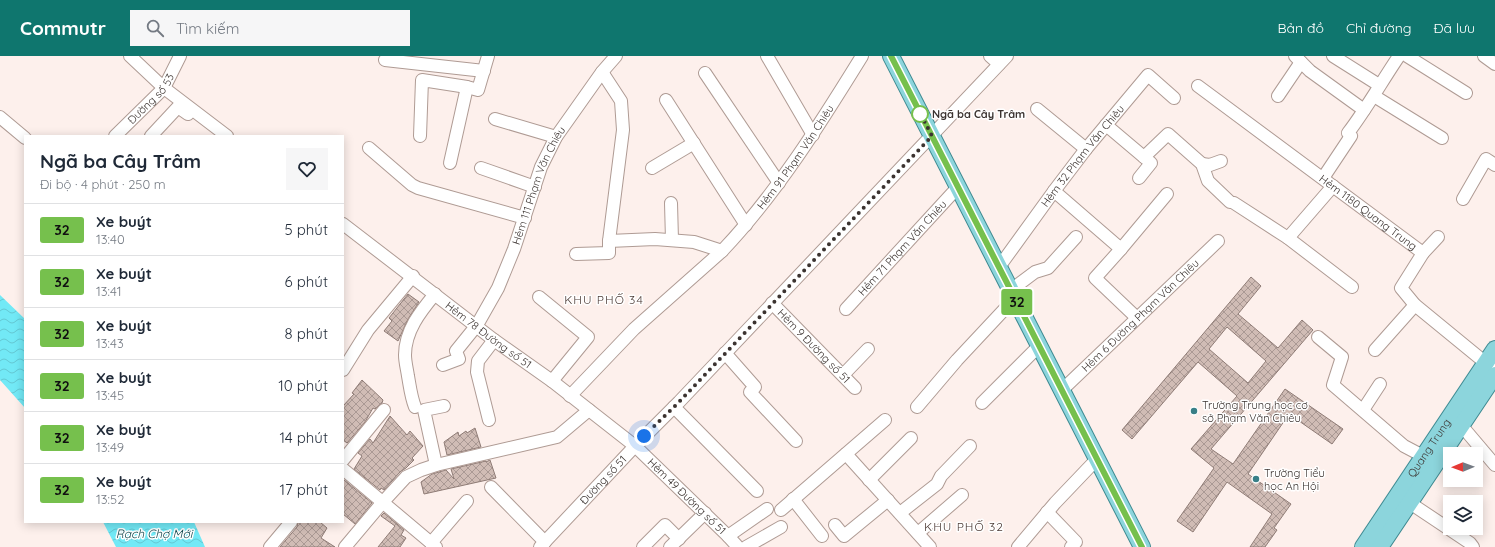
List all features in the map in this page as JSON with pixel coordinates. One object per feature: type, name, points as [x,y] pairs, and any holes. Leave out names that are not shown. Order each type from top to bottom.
[{"type":"main road","points":[[891,56],[1142,547]]},
{"type":"main road","name":"Quang Trung","points":[[1380,547],[1461,425],[1492,370],[1495,349]]},
{"type":"main road","name":"Quang Trung","points":[[1363,547],[1423,456],[1492,370]]},
{"type":"street","points":[[130,56],[164,88],[226,135]]},
{"type":"street","name":"Đường số 53","points":[[116,135],[164,88],[180,56]]},
{"type":"street","points":[[420,136],[422,80],[478,90],[488,56]]},
{"type":"street","name":"Hẻm 111 Phạm Văn Chiêu","points":[[443,366],[459,359],[456,351],[477,325],[498,288],[525,218],[541,167],[556,137],[602,72],[616,56]]},
{"type":"street","points":[[767,56],[813,135]]},
{"type":"street","name":"Hẻm 91 Phạm Văn Chiêu","points":[[570,396],[634,328],[722,252],[746,225],[779,183],[813,135],[862,56]]},
{"type":"street","points":[[1332,56],[1442,138]]},
{"type":"street","points":[[1323,178],[1351,136],[1348,133],[1399,56]]},
{"type":"street","points":[[1407,56],[1466,93]]},
{"type":"street","points":[[1484,56],[1495,64]]},
{"type":"street","name":"Đường số 51","points":[[542,545],[932,136],[999,59]]},
{"type":"street","points":[[1278,96],[1298,59],[1310,71],[1364,110]]},
{"type":"street","points":[[385,60],[484,71]]},
{"type":"street","points":[[576,254],[609,253],[609,241],[624,130],[620,102],[602,72]]},
{"type":"street","points":[[705,73],[779,183]]},
{"type":"street","name":"Hẻm 32 Phạm Văn Chiêu","points":[[999,268],[1086,149],[1148,75],[1174,98]]},
{"type":"street","name":"Hẻm 1180 Quang Trung","points":[[1198,86],[1423,253],[1401,288],[1415,305],[1492,370]]},
{"type":"street","points":[[450,163],[466,87]]},
{"type":"street","points":[[666,100],[746,225]]},
{"type":"street","points":[[151,135],[178,107],[214,135]]},
{"type":"street","points":[[1036,109],[1086,149]]},
{"type":"street","points":[[0,117],[24,137]]},
{"type":"street","points":[[495,119],[556,137]]},
{"type":"street","points":[[1106,125],[1150,163],[1139,178]]},
{"type":"street","points":[[1144,157],[1168,134],[1202,164],[1208,181],[1232,202],[1288,238],[1352,287]]},
{"type":"street","points":[[652,168],[694,143]]},
{"type":"street","points":[[369,148],[412,185],[418,188],[525,218]]},
{"type":"street","points":[[1462,199],[1486,159],[1495,165]]},
{"type":"street","points":[[1202,164],[1210,165],[1221,161]]},
{"type":"street","points":[[481,168],[535,187]]},
{"type":"street","points":[[1288,238],[1333,186]]},
{"type":"street","name":"Hẻm 71 Phạm Văn Chiêu","points":[[846,309],[958,188]]},
{"type":"street","points":[[1054,191],[1121,249]]},
{"type":"street","points":[[1137,318],[1095,278],[1167,194]]},
{"type":"street","points":[[671,204],[672,240]]},
{"type":"street","name":"Hẻm 78 Đường số 51","points":[[344,225],[477,325],[494,340],[552,381],[635,446]]},
{"type":"street","points":[[917,407],[1013,294],[1035,272],[1048,268],[1076,237]]},
{"type":"street","points":[[1423,253],[1438,237]]},
{"type":"street","points":[[609,241],[655,239],[694,242],[722,252]]},
{"type":"street","name":"Hẻm 6 Đường Phạm Văn Chiêu","points":[[1062,390],[1218,241]]},
{"type":"street","points":[[344,368],[368,330],[412,276]]},
{"type":"street","points":[[415,407],[412,399],[405,355],[407,340],[411,328],[420,312],[434,294]]},
{"type":"street","points":[[539,297],[588,337],[552,381]]},
{"type":"street","name":"Hẻm 9 Đường số 51","points":[[772,304],[856,388]]},
{"type":"street","points":[[1375,350],[1415,305]]},
{"type":"street","points":[[1318,337],[1342,357],[1333,385],[1404,446],[1423,456]]},
{"type":"street","points":[[488,420],[477,372],[478,362],[494,340]]},
{"type":"street","points":[[982,403],[1039,346]]},
{"type":"street","points":[[843,375],[868,349]]},
{"type":"street","points":[[725,353],[755,388],[750,392],[796,441]]},
{"type":"street","points":[[1363,410],[1380,384]]},
{"type":"street","points":[[436,465],[424,410],[444,406]]},
{"type":"street","points":[[674,407],[757,491]]},
{"type":"street","points":[[344,459],[384,410]]},
{"type":"street","points":[[344,547],[382,502],[406,477],[436,465],[556,437],[589,410]]},
{"type":"street","points":[[781,510],[885,420]]},
{"type":"street","points":[[1461,425],[1495,465]]},
{"type":"street","points":[[869,480],[911,438]]},
{"type":"street","name":"Hẻm 49 Đường số 51","points":[[635,446],[738,547]]},
{"type":"street","points":[[900,514],[936,484],[941,476],[970,446]]},
{"type":"street","points":[[846,454],[930,547]]},
{"type":"street","points":[[1018,547],[1047,512],[1097,459]]},
{"type":"street","points":[[344,471],[434,545],[467,501]]},
{"type":"street","points":[[491,487],[542,545]]},
{"type":"street","points":[[918,533],[962,495]]},
{"type":"street","points":[[793,499],[822,536]]},
{"type":"street","points":[[835,525],[844,536],[888,500]]},
{"type":"street","points":[[1410,503],[1470,543],[1473,547]]},
{"type":"street","points":[[728,536],[767,509]]},
{"type":"street","points":[[1047,512],[1076,542],[1072,547]]},
{"type":"street","points":[[643,547],[665,525],[675,543],[705,513]]},
{"type":"street","points":[[270,547],[290,523]]},
{"type":"street","points":[[746,547],[781,527]]},
{"type":"water","points":[[0,295],[24,318],[24,407],[0,380]]},
{"type":"water","name":"Rạch Chợ Mới","points":[[104,523],[194,523],[205,547],[116,547]]},
{"type":"building","points":[[1251,277],[1261,286],[1238,314],[1278,348],[1302,320],[1313,330],[1211,449],[1233,464],[1285,389],[1343,429],[1332,444],[1289,414],[1248,474],[1291,504],[1274,528],[1277,530],[1265,547],[1250,547],[1272,514],[1227,482],[1193,532],[1177,521],[1214,468],[1191,449],[1237,396],[1198,362],[1132,439],[1122,430]],"holes":[[[1227,327],[1266,361],[1248,383],[1209,349]]]},
{"type":"building","points":[[408,294],[419,302],[408,319],[398,341],[384,331],[392,321],[389,318]]},
{"type":"building","points":[[362,380],[383,400],[382,403],[375,409],[373,408],[365,422],[347,443],[344,441],[344,405],[354,394],[352,393]]},
{"type":"building","points":[[390,416],[407,435],[410,431],[423,446],[412,458],[414,460],[400,472],[384,490],[381,488],[380,490],[354,469],[362,456],[358,453],[370,439],[373,443]]},
{"type":"building","points":[[475,428],[481,447],[447,455],[444,442],[458,432],[459,436],[466,431],[467,433]]},
{"type":"building","points":[[490,460],[496,478],[424,494],[421,482],[432,474],[446,470],[454,479],[451,469]]},
{"type":"building","points":[[344,480],[372,503],[355,524],[344,515]]},
{"type":"building","points":[[384,513],[404,530],[401,535],[406,538],[400,547],[378,547],[395,526],[381,516]]},
{"type":"building","points":[[298,523],[321,523],[327,528],[321,538],[335,547],[280,547],[297,527]]},
{"type":"bus line","name":"32","points":[[891,56],[1142,547]]},
{"type":"place","name":"Ngã ba Cây Trâm","points":[[920,114]]},
{"type":"place","name":"Trường Trung học cơ sở Phạm Văn Chiêu","points":[[1194,411]]},
{"type":"place","name":"Trường Tiểu học An Hội","points":[[1256,479]]},
{"type":"district","name":"KHU PHỐ 34","points":[[604,300]]},
{"type":"district","name":"KHU PHỐ 32","points":[[964,527]]},
{"type":"route","points":[[644,436],[679,402],[932,136],[918,109],[920,114]]}]
